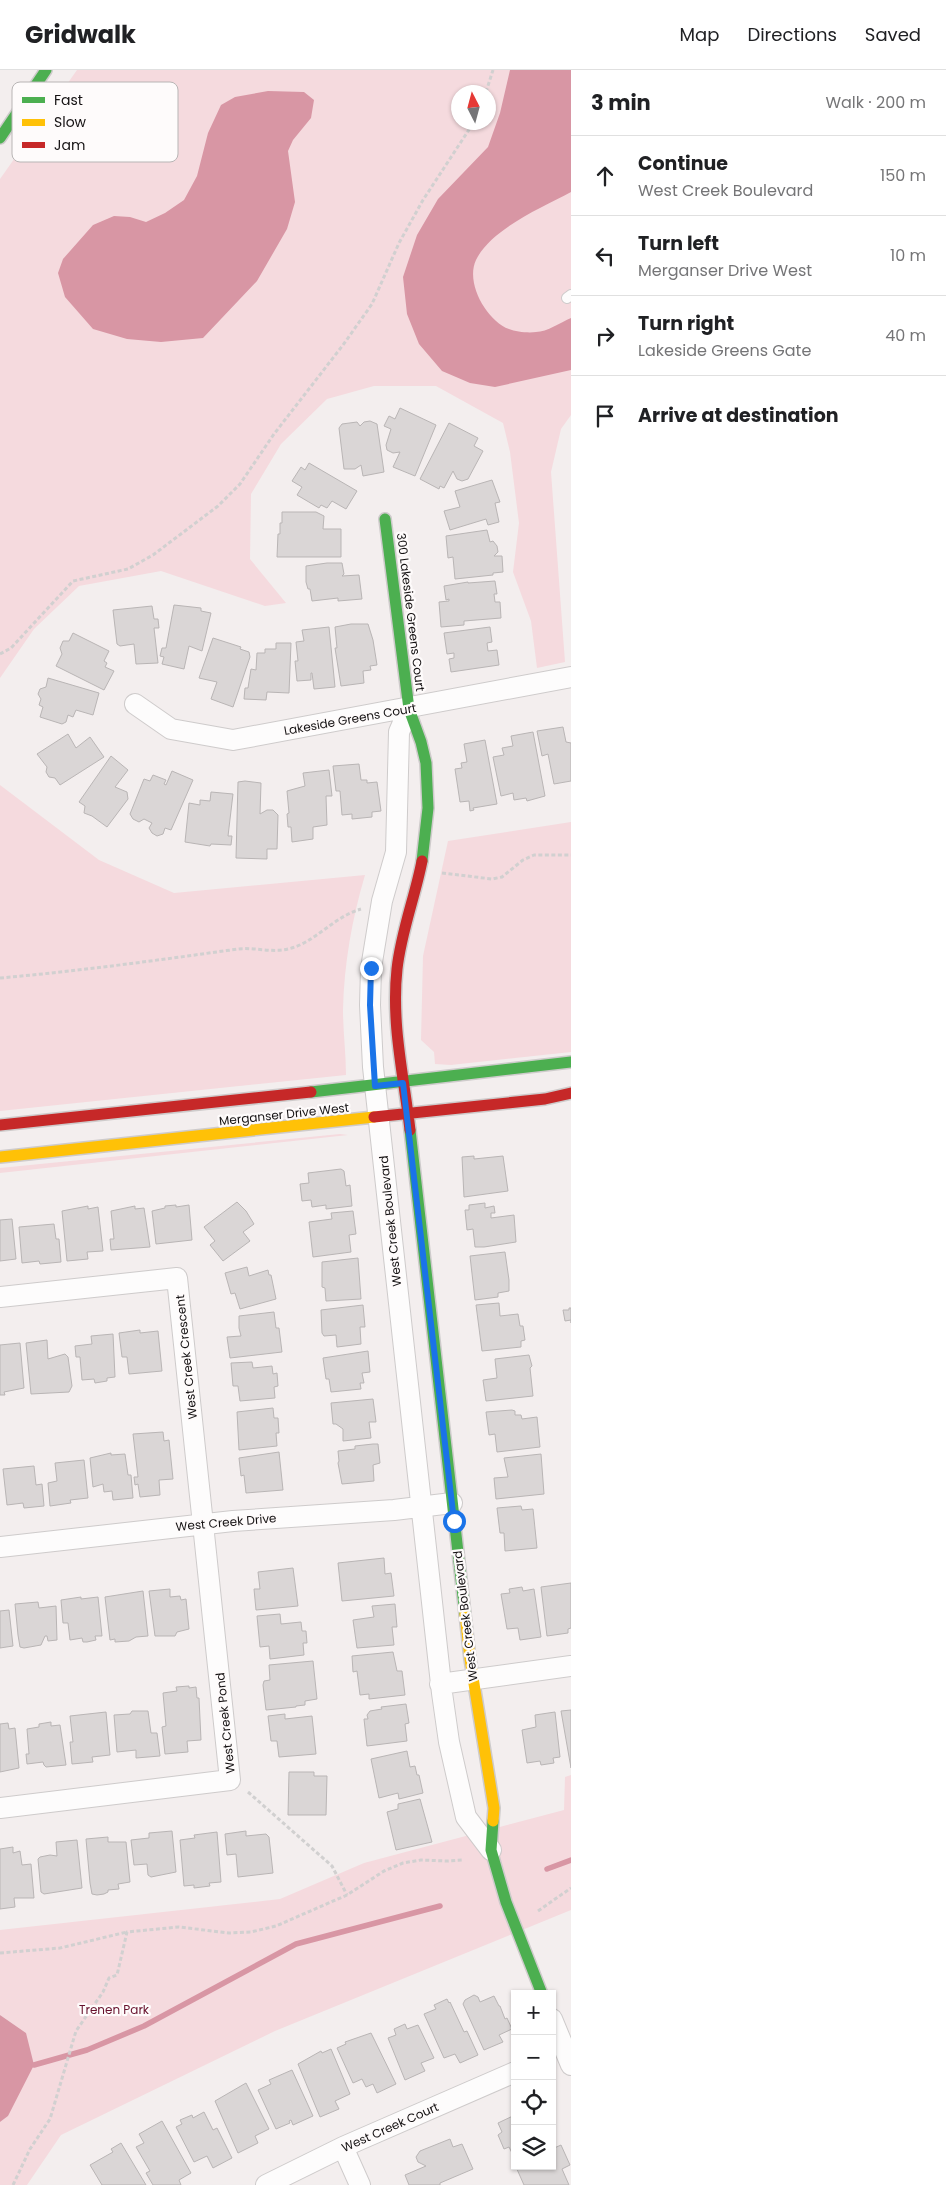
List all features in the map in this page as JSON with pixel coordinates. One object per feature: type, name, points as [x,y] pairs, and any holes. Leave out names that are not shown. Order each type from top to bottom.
[{"type":"street","points":[[38,82],[46,70]]},
{"type":"street","points":[[0,138],[12,120]]},
{"type":"street","name":"300 Lakeside Greens Court","points":[[385,519],[409,709],[419,734],[426,763],[427,804],[418,881],[399,951],[396,980],[396,1014],[403,1083]]},
{"type":"street","name":"Lakeside Greens Court","points":[[135,704],[171,729],[233,740],[571,678]]},
{"type":"street","name":"West Creek Boulevard","points":[[409,709],[399,732],[396,852],[382,901],[371,968],[370,1005],[375,1086],[440,1684],[449,1742],[466,1816],[491,1850]]},
{"type":"street","name":"Merganser Drive West","points":[[0,1125],[403,1083],[571,1062]]},
{"type":"street","name":"West Creek Boulevard","points":[[403,1083],[473,1680],[494,1808],[491,1850],[506,1902],[540,1990]]},
{"type":"street","name":"Merganser Drive West","points":[[0,1157],[408,1115],[545,1099],[571,1093]]},
{"type":"street","name":"West Creek Crescent","points":[[0,1297],[178,1278],[204,1524]]},
{"type":"street","name":"West Creek Drive","points":[[0,1547],[204,1524],[452,1503]]},
{"type":"street","name":"West Creek Pond","points":[[0,1808],[230,1780],[204,1524]]},
{"type":"street","points":[[440,1684],[571,1666]]},
{"type":"street","points":[[556,2030],[565,2055]]},
{"type":"street","name":"West Creek Court","points":[[266,2185],[343,2147],[511,2074]]},
{"type":"street","points":[[343,2147],[360,2185]]},
{"type":"path","points":[[488,85],[493,70]]},
{"type":"path","points":[[0,654],[11,648],[73,581],[128,568],[152,555],[218,506],[240,484],[274,434],[344,345],[372,304],[399,243],[423,200],[469,130]]},
{"type":"path","points":[[440,873],[457,873],[492,879],[502,877],[523,860],[534,855],[571,855]]},
{"type":"path","points":[[0,978],[96,969],[244,948],[286,950],[304,944],[337,920],[352,912],[369,907]]},
{"type":"path","points":[[248,1792],[332,1866],[347,1896]]},
{"type":"path","points":[[0,1953],[60,1948],[127,1932],[178,1927],[229,1933],[251,1932],[276,1926],[347,1896],[384,1871],[403,1863],[422,1860],[463,1860]]},
{"type":"path","points":[[538,1911],[571,1888]]},
{"type":"path","points":[[13,2185],[30,2149],[50,2119],[76,2031],[109,1978],[117,1975],[127,1932]]},
{"type":"green space","points":[[77,70],[571,70],[571,415],[561,429],[551,472],[565,662],[537,668],[531,621],[513,572],[519,523],[510,452],[503,423],[436,386],[374,386],[327,399],[281,444],[251,494],[250,559],[286,603],[265,606],[161,571],[79,586],[34,629],[0,678],[0,179],[12,162],[178,162],[178,82],[69,82]]},
{"type":"green space","points":[[0,785],[99,860],[174,893],[365,875],[356,908],[345,976],[343,1010],[346,1075],[0,1111]]},
{"type":"green space","points":[[571,822],[571,1052],[451,1065],[435,1064],[434,1052],[421,1040],[423,956],[448,841]]},
{"type":"green space","points":[[340,1134],[348,1135],[0,1173],[0,1168]]},
{"type":"green space","name":"Trenen Park","points":[[571,1775],[571,1910],[275,2031],[61,2135],[27,2185],[0,2185],[0,2122],[8,2116],[26,2033],[0,2015],[0,1930],[280,1899],[364,1863],[564,1810],[565,1777]]},
{"type":"shaded area","points":[[510,70],[571,70],[571,192],[518,220],[493,239],[476,260],[473,269],[473,279],[480,300],[486,310],[501,325],[509,329],[522,332],[540,332],[571,318],[571,370],[495,387],[470,383],[442,371],[419,344],[407,314],[403,277],[417,235],[438,199],[488,147],[494,130],[496,130]]},
{"type":"shaded area","points":[[268,91],[304,92],[314,100],[311,118],[293,140],[288,151],[295,202],[287,229],[257,281],[203,338],[161,342],[127,339],[93,329],[65,297],[58,273],[63,259],[93,225],[114,216],[130,217],[146,222],[165,213],[184,200],[197,176],[208,133],[221,105],[235,97]]},
{"type":"shaded area","points":[[0,2015],[26,2033],[34,2065],[8,2116],[0,2122]]},
{"type":"building","points":[[400,408],[436,425],[415,476],[393,467],[400,452],[393,453],[387,450],[386,445],[391,429],[384,426],[389,416],[395,419]]},
{"type":"building","points":[[370,421],[377,424],[384,472],[363,476],[361,465],[355,469],[344,469],[339,428],[342,424],[357,422],[360,426],[364,422]]},
{"type":"building","points":[[449,423],[478,438],[474,446],[483,451],[468,479],[462,481],[457,479],[453,471],[444,488],[440,486],[439,489],[420,479]]},
{"type":"building","points":[[309,463],[357,491],[346,509],[332,501],[327,508],[321,505],[319,508],[297,495],[302,487],[292,481],[301,467],[305,470]]},
{"type":"building","points":[[492,480],[500,502],[495,503],[499,522],[488,525],[486,519],[450,530],[444,511],[460,507],[455,491]]},
{"type":"building","points":[[282,512],[316,512],[324,516],[323,529],[341,529],[341,557],[277,557],[278,534],[280,534],[280,523],[282,523]]},
{"type":"building","points":[[487,530],[490,542],[493,541],[497,546],[498,552],[494,556],[502,556],[503,572],[493,573],[493,575],[455,579],[453,557],[448,558],[446,536]]},
{"type":"building","points":[[342,563],[344,574],[342,576],[359,575],[362,599],[338,601],[338,598],[312,601],[310,589],[308,589],[306,582],[306,566]]},
{"type":"building","points":[[495,581],[497,594],[494,594],[495,602],[500,602],[501,618],[464,621],[464,625],[441,627],[439,602],[449,601],[449,599],[446,600],[444,586],[468,582]]},
{"type":"building","points":[[174,605],[201,608],[201,611],[211,613],[202,651],[189,646],[184,669],[162,664],[164,657],[160,656],[162,648],[166,648]]},
{"type":"building","points":[[152,606],[154,619],[158,619],[159,628],[154,628],[158,663],[136,664],[134,644],[120,646],[117,644],[113,610]]},
{"type":"building","points":[[351,624],[368,624],[377,665],[370,666],[371,670],[363,671],[364,683],[341,686],[335,648],[337,648],[335,627]]},
{"type":"building","points":[[329,627],[335,687],[314,689],[312,673],[311,680],[297,681],[295,661],[298,661],[296,642],[304,641],[302,630]]},
{"type":"building","points":[[490,627],[492,642],[487,643],[488,651],[497,650],[499,665],[451,672],[449,659],[454,658],[454,653],[447,654],[444,633]]},
{"type":"building","points":[[73,633],[109,651],[104,661],[107,663],[105,667],[114,671],[104,690],[56,666],[62,654],[60,648],[63,641],[69,641]]},
{"type":"building","points":[[213,638],[241,647],[240,649],[249,652],[250,657],[233,707],[211,699],[217,682],[199,678]]},
{"type":"building","points":[[276,643],[291,643],[289,693],[267,692],[266,700],[244,699],[245,688],[248,688],[251,669],[256,670],[257,653],[265,653],[265,649],[276,649]]},
{"type":"building","points":[[48,678],[99,693],[93,715],[76,710],[73,717],[68,715],[66,722],[62,724],[40,717],[43,707],[39,705],[41,699],[38,694],[40,689],[46,687]]},
{"type":"building","points":[[563,727],[566,742],[571,743],[571,781],[554,784],[548,754],[542,756],[537,731]]},
{"type":"building","points":[[533,732],[545,796],[527,801],[526,798],[514,800],[513,793],[501,796],[493,757],[504,755],[502,748],[513,746],[511,736]]},
{"type":"building","points":[[68,734],[76,748],[90,737],[104,757],[60,785],[55,778],[49,777],[46,772],[47,767],[37,754]]},
{"type":"building","points":[[485,740],[497,804],[473,808],[474,810],[470,811],[469,801],[460,802],[455,769],[462,768],[461,763],[467,762],[464,744]]},
{"type":"building","points":[[111,756],[128,770],[115,787],[127,792],[128,799],[107,827],[92,816],[84,813],[85,806],[79,802]]},
{"type":"building","points":[[359,764],[361,780],[367,780],[367,783],[377,782],[381,811],[372,812],[372,817],[352,819],[352,814],[342,815],[340,791],[336,791],[333,766]]},
{"type":"building","points":[[329,770],[332,796],[326,796],[327,825],[313,827],[313,839],[292,842],[291,827],[288,827],[287,791],[305,786],[303,773]]},
{"type":"building","points":[[172,771],[193,780],[171,830],[165,828],[163,834],[157,836],[149,828],[152,823],[144,819],[139,822],[133,819],[130,814],[144,779],[150,781],[153,775],[166,780],[164,784],[166,785]]},
{"type":"building","points":[[238,782],[261,783],[260,814],[267,810],[273,810],[278,815],[277,849],[267,849],[267,859],[236,858]]},
{"type":"building","points":[[211,792],[233,794],[228,836],[232,836],[231,845],[211,844],[210,846],[185,842],[189,803],[200,805],[200,800],[210,801]]},
{"type":"building","points":[[474,1156],[474,1159],[503,1156],[508,1191],[464,1197],[462,1157]]},
{"type":"building","points":[[341,1169],[344,1171],[346,1186],[350,1185],[352,1206],[326,1209],[326,1205],[312,1207],[311,1200],[302,1201],[300,1184],[309,1183],[308,1173]]},
{"type":"building","points":[[237,1202],[246,1211],[254,1224],[243,1232],[250,1241],[223,1261],[210,1245],[215,1241],[204,1227]]},
{"type":"building","points":[[485,1203],[485,1208],[494,1206],[495,1213],[491,1213],[491,1218],[514,1215],[516,1242],[475,1247],[473,1229],[467,1230],[465,1210],[469,1210],[469,1205]]},
{"type":"building","points":[[176,1205],[176,1207],[189,1205],[192,1240],[156,1244],[152,1211],[165,1208],[165,1206]]},
{"type":"building","points":[[88,1206],[88,1209],[98,1207],[103,1251],[87,1252],[88,1259],[67,1261],[62,1211]]},
{"type":"building","points":[[135,1206],[135,1209],[144,1208],[150,1247],[111,1250],[110,1239],[114,1239],[111,1211]]},
{"type":"building","points":[[353,1211],[356,1234],[349,1235],[351,1252],[313,1257],[309,1222],[332,1219],[331,1213]]},
{"type":"building","points":[[12,1219],[16,1259],[0,1261],[0,1220]]},
{"type":"building","points":[[54,1224],[56,1239],[59,1239],[61,1262],[40,1264],[39,1261],[22,1263],[19,1227]]},
{"type":"building","points":[[505,1252],[509,1291],[498,1293],[498,1297],[475,1300],[470,1256]]},
{"type":"building","points":[[358,1258],[361,1299],[326,1301],[325,1288],[322,1287],[322,1262]]},
{"type":"building","points":[[247,1267],[249,1276],[268,1270],[269,1275],[271,1275],[276,1299],[240,1309],[235,1293],[231,1294],[225,1273]]},
{"type":"building","points":[[499,1303],[500,1316],[518,1314],[520,1326],[523,1326],[525,1340],[521,1341],[521,1347],[482,1351],[476,1305]]},
{"type":"building","points":[[363,1305],[365,1327],[360,1327],[361,1344],[337,1347],[336,1335],[324,1336],[322,1333],[321,1310]]},
{"type":"building","points":[[571,1308],[571,1320],[565,1321],[563,1310],[569,1310]]},
{"type":"building","points":[[274,1312],[276,1328],[279,1328],[282,1352],[230,1358],[227,1337],[241,1336],[239,1316]]},
{"type":"building","points":[[140,1330],[140,1333],[158,1331],[162,1371],[129,1374],[127,1357],[122,1357],[119,1333]]},
{"type":"building","points":[[113,1334],[115,1377],[107,1378],[107,1381],[95,1383],[94,1379],[82,1380],[80,1357],[76,1357],[75,1346],[92,1344],[91,1336]]},
{"type":"building","points":[[47,1340],[48,1359],[65,1354],[68,1357],[72,1386],[69,1392],[31,1394],[26,1343]]},
{"type":"building","points":[[20,1343],[24,1388],[4,1392],[5,1395],[0,1395],[0,1345]]},
{"type":"building","points":[[368,1351],[370,1372],[362,1373],[364,1383],[360,1383],[361,1389],[331,1392],[329,1379],[326,1379],[323,1358]]},
{"type":"building","points":[[529,1355],[532,1366],[530,1368],[533,1396],[486,1401],[483,1380],[497,1378],[495,1359]]},
{"type":"building","points":[[252,1362],[253,1368],[272,1366],[273,1374],[277,1373],[278,1386],[274,1387],[275,1398],[240,1401],[238,1386],[233,1386],[231,1363]]},
{"type":"building","points":[[373,1399],[376,1422],[369,1422],[371,1438],[343,1441],[343,1429],[333,1424],[331,1403]]},
{"type":"building","points":[[273,1408],[274,1418],[278,1418],[279,1433],[276,1433],[277,1446],[239,1450],[237,1412]]},
{"type":"building","points":[[515,1411],[515,1415],[521,1415],[522,1419],[537,1417],[540,1447],[497,1452],[495,1434],[489,1435],[486,1412]]},
{"type":"building","points":[[163,1432],[164,1441],[169,1440],[173,1479],[159,1480],[160,1495],[140,1497],[138,1484],[135,1485],[134,1477],[138,1477],[133,1434]]},
{"type":"building","points":[[378,1444],[380,1463],[373,1465],[374,1481],[342,1484],[338,1451],[355,1449],[355,1446]]},
{"type":"building","points":[[279,1452],[283,1490],[246,1493],[244,1475],[241,1476],[239,1458]]},
{"type":"building","points":[[111,1453],[111,1455],[125,1454],[128,1475],[131,1475],[133,1498],[113,1500],[112,1491],[104,1492],[103,1484],[93,1487],[90,1458]]},
{"type":"building","points":[[541,1454],[544,1494],[496,1499],[494,1478],[508,1477],[504,1458]]},
{"type":"building","points":[[84,1460],[88,1498],[70,1500],[71,1503],[50,1506],[48,1483],[57,1481],[55,1463]]},
{"type":"building","points":[[34,1466],[36,1485],[42,1484],[44,1506],[24,1508],[23,1503],[7,1505],[3,1469]]},
{"type":"building","points":[[521,1506],[522,1510],[533,1509],[537,1548],[505,1551],[504,1533],[500,1533],[497,1508]]},
{"type":"building","points":[[384,1558],[385,1574],[391,1573],[394,1596],[342,1601],[338,1563]]},
{"type":"building","points":[[293,1568],[298,1606],[256,1610],[254,1589],[260,1589],[258,1572]]},
{"type":"building","points":[[571,1583],[571,1628],[568,1629],[568,1633],[547,1636],[541,1587]]},
{"type":"building","points":[[522,1587],[523,1591],[534,1589],[541,1637],[520,1640],[518,1628],[507,1629],[501,1594],[510,1593],[509,1589]]},
{"type":"building","points":[[170,1589],[170,1597],[180,1596],[181,1600],[186,1599],[189,1629],[177,1632],[175,1636],[155,1636],[149,1591]]},
{"type":"building","points":[[143,1591],[148,1636],[136,1637],[129,1641],[115,1642],[115,1639],[110,1640],[105,1597]]},
{"type":"building","points":[[81,1597],[81,1599],[98,1597],[102,1636],[95,1636],[96,1640],[83,1642],[82,1638],[70,1640],[68,1623],[63,1623],[61,1600]]},
{"type":"building","points":[[38,1602],[39,1608],[56,1606],[57,1640],[48,1641],[47,1636],[45,1636],[41,1645],[20,1647],[15,1604]]},
{"type":"building","points":[[395,1604],[397,1627],[392,1627],[394,1645],[357,1648],[353,1620],[374,1617],[372,1606]]},
{"type":"building","points":[[9,1610],[13,1646],[0,1648],[0,1611]]},
{"type":"building","points":[[280,1614],[281,1624],[301,1622],[302,1631],[306,1631],[307,1643],[303,1643],[304,1655],[270,1659],[269,1646],[260,1647],[257,1616]]},
{"type":"building","points":[[393,1652],[397,1671],[402,1671],[405,1695],[369,1699],[369,1694],[360,1695],[357,1671],[353,1672],[352,1656]]},
{"type":"building","points":[[313,1661],[317,1699],[305,1701],[305,1705],[296,1707],[266,1710],[263,1685],[264,1681],[270,1680],[269,1665]]},
{"type":"building","points":[[189,1686],[189,1688],[196,1687],[197,1698],[199,1698],[201,1740],[187,1741],[188,1752],[165,1754],[162,1727],[166,1726],[163,1693],[177,1691],[176,1687]]},
{"type":"building","points":[[406,1704],[409,1723],[405,1724],[407,1741],[367,1746],[364,1719],[368,1719],[367,1715],[370,1711],[382,1709],[381,1707]]},
{"type":"building","points":[[571,1710],[571,1768],[561,1711]]},
{"type":"building","points":[[132,1711],[148,1711],[151,1733],[157,1733],[160,1756],[136,1758],[136,1750],[117,1752],[114,1715],[130,1714]]},
{"type":"building","points":[[106,1712],[110,1755],[92,1757],[93,1762],[72,1764],[70,1742],[73,1742],[70,1716]]},
{"type":"building","points":[[555,1712],[560,1757],[553,1758],[554,1763],[541,1765],[540,1761],[527,1763],[522,1730],[536,1727],[535,1715]]},
{"type":"building","points":[[285,1714],[285,1719],[312,1716],[316,1754],[279,1757],[277,1741],[271,1741],[268,1716]]},
{"type":"building","points":[[51,1722],[51,1726],[60,1725],[66,1765],[46,1767],[43,1762],[27,1764],[26,1754],[29,1754],[27,1729]]},
{"type":"building","points":[[8,1723],[9,1729],[15,1728],[19,1768],[0,1772],[0,1724]]},
{"type":"building","points":[[407,1751],[410,1767],[415,1766],[423,1793],[399,1799],[398,1793],[379,1798],[371,1759]]},
{"type":"building","points":[[289,1772],[314,1772],[314,1776],[327,1776],[326,1815],[288,1815]]},
{"type":"building","points":[[420,1799],[432,1842],[396,1850],[387,1812],[398,1809],[398,1804]]},
{"type":"building","points":[[172,1831],[176,1872],[151,1877],[148,1875],[147,1864],[134,1865],[131,1840],[149,1838],[149,1833]]},
{"type":"building","points":[[246,1831],[246,1836],[266,1834],[269,1837],[273,1873],[238,1877],[236,1854],[227,1855],[225,1834]]},
{"type":"building","points":[[217,1832],[221,1882],[209,1883],[210,1886],[194,1888],[194,1885],[184,1886],[180,1840],[195,1838],[194,1835]]},
{"type":"building","points":[[108,1837],[108,1842],[126,1842],[130,1882],[118,1884],[119,1889],[108,1890],[104,1894],[92,1894],[86,1839]]},
{"type":"building","points":[[77,1840],[82,1888],[44,1894],[41,1892],[38,1859],[50,1855],[57,1856],[56,1842]]},
{"type":"building","points":[[13,1847],[13,1853],[20,1851],[22,1865],[31,1864],[34,1898],[14,1898],[15,1907],[0,1909],[0,1849]]},
{"type":"building","points":[[474,1995],[478,1997],[480,2002],[494,1996],[511,2027],[511,2029],[499,2035],[503,2042],[484,2050],[463,2004],[465,2000]]},
{"type":"building","points":[[447,1999],[464,2032],[467,2031],[478,2055],[460,2063],[455,2054],[444,2058],[424,2014],[436,2009],[434,2005]]},
{"type":"building","points":[[405,2024],[407,2029],[418,2025],[434,2058],[421,2063],[425,2071],[405,2080],[388,2038],[396,2035],[394,2029]]},
{"type":"building","points":[[371,2033],[396,2084],[377,2093],[373,2084],[366,2087],[362,2079],[353,2083],[337,2048],[346,2044],[345,2042]]},
{"type":"building","points":[[331,2049],[350,2094],[335,2101],[339,2109],[320,2117],[298,2064],[321,2051],[322,2053]]},
{"type":"building","points":[[292,2070],[313,2116],[293,2125],[291,2120],[289,2121],[290,2123],[276,2129],[258,2090],[271,2084],[269,2080]]},
{"type":"building","points":[[246,2083],[269,2129],[255,2136],[258,2143],[238,2153],[215,2101]]},
{"type":"building","points":[[204,2112],[213,2130],[217,2128],[232,2158],[213,2168],[207,2156],[194,2162],[176,2127],[182,2124],[180,2120],[192,2115],[193,2118]]},
{"type":"building","points":[[511,2117],[511,2151],[509,2147],[504,2149],[498,2135],[502,2132],[498,2123]]},
{"type":"building","points":[[162,2121],[191,2173],[179,2180],[181,2185],[153,2185],[146,2173],[150,2171],[136,2147],[144,2143],[139,2134]]},
{"type":"building","points":[[450,2139],[453,2147],[462,2144],[473,2169],[440,2183],[440,2185],[409,2185],[405,2175],[426,2166],[418,2162],[416,2157],[420,2151]]},
{"type":"building","points":[[121,2143],[146,2185],[102,2185],[90,2165],[113,2152],[111,2149]]},
{"type":"building","points":[[561,2145],[570,2165],[562,2169],[569,2185],[524,2185],[517,2170],[556,2170],[556,2147]]},
{"type":"waterway","points":[[547,1869],[571,1860]]},
{"type":"waterway","points":[[34,2065],[87,2050],[144,2026],[296,1944],[440,1906]]},
{"type":"traffic: fast","points":[[38,82],[46,70]]},
{"type":"traffic: fast","points":[[0,138],[12,120]]},
{"type":"traffic: fast","points":[[385,519],[409,709],[421,742],[426,763],[428,808],[422,861]]},
{"type":"traffic: fast","points":[[311,1092],[571,1062]]},
{"type":"traffic: fast","points":[[410,1130],[465,1614]]},
{"type":"traffic: fast","points":[[493,1821],[491,1850],[506,1902],[540,1990]]},
{"type":"traffic: slow","points":[[0,1157],[374,1117]]},
{"type":"traffic: slow","points":[[465,1614],[470,1659],[494,1808],[493,1821]]},
{"type":"traffic: jam","points":[[410,1130],[399,1050],[396,990],[399,955],[422,861]]},
{"type":"traffic: jam","points":[[0,1125],[311,1092]]},
{"type":"traffic: jam","points":[[374,1117],[545,1099],[571,1093]]},
{"type":"route","points":[[371,968],[370,1005],[375,1086],[403,1083],[454,1521]]}]
